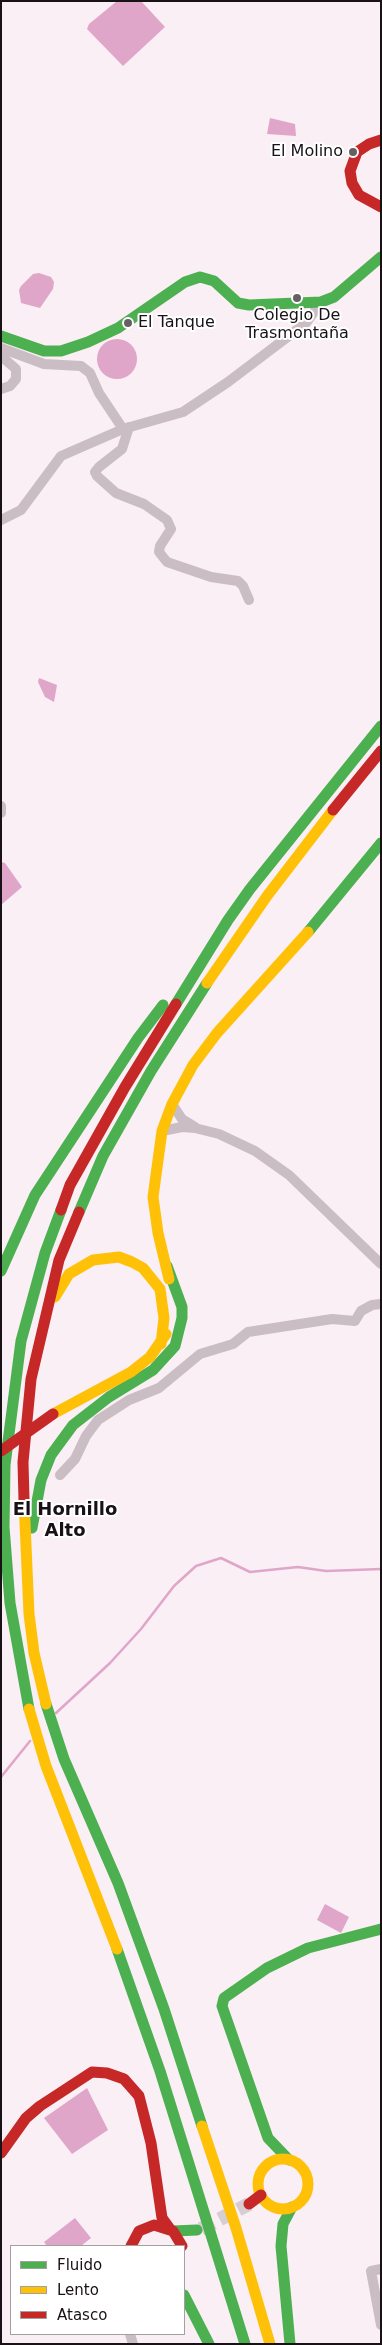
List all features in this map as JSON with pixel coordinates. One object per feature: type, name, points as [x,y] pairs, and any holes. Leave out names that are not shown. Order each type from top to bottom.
[{"type":"main road","points":[[381,140],[369,144],[358,152],[350,171],[352,184],[360,195],[381,207]]},
{"type":"main road","points":[[1,336],[44,352],[61,351],[88,342],[118,328],[185,282],[200,277],[214,281],[238,303],[249,305],[321,302],[334,297],[381,257]]},
{"type":"main road","points":[[1,1272],[11,1245],[40,1187],[138,1038],[308,815],[381,726]]},
{"type":"main road","points":[[270,2344],[236,2228],[179,2052],[118,1883],[64,1759],[46,1704],[34,1653],[29,1614],[23,1462],[30,1379],[59,1260],[103,1156],[151,1070],[213,973],[339,802],[381,751]]},
{"type":"main road","points":[[26,1562],[41,1480],[52,1455],[62,1440],[87,1412],[153,1370],[175,1346],[182,1318],[182,1307],[167,1266],[158,1233],[153,1196],[162,1131],[172,1104],[193,1066],[218,1033],[290,955],[381,843]]},
{"type":"main road","points":[[9,1630],[4,1527],[5,1465],[21,1341],[45,1253],[70,1185],[125,1087],[228,920]]},
{"type":"main road","points":[[44,1320],[61,1285],[69,1274],[92,1260],[119,1257],[143,1268],[160,1289],[164,1311],[162,1344]]},
{"type":"main road","points":[[1,1451],[53,1414],[131,1372],[150,1357],[162,1344],[172,1321],[172,1297],[167,1266]]},
{"type":"main road","points":[[1,1612],[9,1630],[31,1718],[68,1824],[97,1894],[160,2071],[245,2344]]},
{"type":"main road","points":[[290,2344],[281,2246],[283,2224],[292,2207],[304,2197],[308,2182],[302,2168],[289,2160],[268,2138],[222,2006],[224,1998],[267,1968],[308,1948],[381,1928]]},
{"type":"main road","points":[[1,2153],[26,2118],[40,2106],[92,2072],[107,2073],[124,2079],[139,2096],[151,2142],[162,2218],[182,2245]]},
{"type":"main road","points":[[268,2138],[264,2169],[259,2182],[261,2195],[271,2206],[285,2209],[292,2207]]},
{"type":"main road","points":[[264,2169],[275,2161],[289,2160]]},
{"type":"main road","points":[[249,2204],[261,2195]]},
{"type":"main road","points":[[131,2245],[134,2238],[146,2227],[154,2213],[158,2197]]},
{"type":"main road","points":[[146,2227],[154,2225],[171,2230],[197,2230],[184,2245]]},
{"type":"main road","points":[[185,2297],[209,2344]]},
{"type":"street","points":[[1,520],[21,510],[61,456],[126,428],[183,412],[228,382],[306,323],[321,302]]},
{"type":"street","points":[[1,348],[44,364],[81,366],[90,373],[99,393],[126,428],[122,449],[99,467],[95,472],[96,476],[116,492],[144,504],[167,520],[171,530],[160,546],[159,552],[167,562],[211,577],[238,581],[243,586],[249,600]]},
{"type":"street","points":[[1,356],[16,369],[16,379],[10,386],[1,389]]},
{"type":"street","points":[[1,806],[1,813]]},
{"type":"street","points":[[172,1104],[182,1119],[195,1128]]},
{"type":"street","points":[[162,1131],[182,1127],[195,1128],[218,1134],[255,1151],[289,1175],[381,1264]]},
{"type":"street","points":[[60,1475],[75,1459],[86,1436],[98,1420],[129,1400],[159,1388],[200,1354],[232,1344],[248,1332],[332,1319],[355,1322],[361,1311],[372,1305],[381,1304]]},
{"type":"street","points":[[376,2270],[381,2325]]},
{"type":"shaded area","points":[[117,1],[141,1],[165,27],[123,66],[87,29],[89,24]]},
{"type":"shaded area","points":[[270,118],[295,124],[296,136],[267,134]]},
{"type":"shaded area","points":[[39,273],[51,277],[54,282],[53,289],[40,308],[21,303],[19,290],[33,274]]},
{"type":"shaded area","points":[[121,339],[128,342],[134,348],[137,359],[136,367],[128,376],[121,379],[113,379],[106,376],[98,367],[97,355],[100,348],[109,340]]},
{"type":"shaded area","points":[[39,678],[57,685],[54,702],[45,697],[38,682]]},
{"type":"shaded area","points":[[1,862],[5,863],[22,887],[1,905]]},
{"type":"shaded area","points":[[325,1904],[349,1917],[341,1933],[317,1920]]},
{"type":"shaded area","points":[[87,2088],[108,2130],[72,2154],[44,2118]]},
{"type":"shaded area","points":[[75,2218],[91,2238],[82,2245],[46,2245],[44,2242]]},
{"type":"waterway","points":[[56,1713],[110,1663],[141,1629],[174,1586],[196,1566],[221,1558],[250,1572],[298,1567],[326,1571],[381,1569]]},
{"type":"waterway","points":[[1,1777],[30,1741]]},
{"type":"tunnel","points":[[201,2229],[249,2204]]},
{"type":"traffic: fast","points":[[1,336],[44,351],[61,351],[88,342],[118,328],[185,282],[200,277],[214,281],[238,303],[249,305],[321,302],[334,297],[381,257]]},
{"type":"traffic: fast","points":[[176,1004],[228,920],[250,889],[381,726]]},
{"type":"traffic: fast","points":[[308,932],[381,843]]},
{"type":"traffic: fast","points":[[79,1212],[103,1156],[151,1071],[207,983]]},
{"type":"traffic: fast","points":[[1,1271],[35,1195],[138,1038],[163,1005]]},
{"type":"traffic: fast","points":[[29,1709],[10,1603],[4,1527],[5,1465],[21,1341],[45,1253],[61,1210]]},
{"type":"traffic: fast","points":[[32,1528],[41,1480],[51,1455],[73,1425],[109,1397],[153,1370],[175,1346],[182,1318],[182,1307],[167,1266]]},
{"type":"traffic: fast","points":[[46,1704],[64,1759],[118,1883],[164,2009],[202,2126]]},
{"type":"traffic: fast","points":[[289,2160],[268,2138],[222,2006],[224,1998],[267,1968],[308,1948],[381,1929]]},
{"type":"traffic: fast","points":[[117,1949],[160,2071],[245,2344]]},
{"type":"traffic: fast","points":[[290,2344],[281,2246],[283,2224],[292,2207]]},
{"type":"traffic: fast","points":[[173,2231],[197,2230]]},
{"type":"traffic: fast","points":[[185,2297],[209,2344]]},
{"type":"traffic: slow","points":[[207,983],[267,896],[333,810]]},
{"type":"traffic: slow","points":[[169,1279],[158,1233],[153,1197],[162,1131],[172,1104],[193,1065],[217,1033],[308,932]]},
{"type":"traffic: slow","points":[[55,1297],[69,1274],[93,1260],[119,1257],[132,1262],[143,1268],[160,1289],[164,1318],[161,1344]]},
{"type":"traffic: slow","points":[[53,1414],[131,1372],[150,1357],[166,1334]]},
{"type":"traffic: slow","points":[[24,1500],[29,1614],[34,1653],[46,1704]]},
{"type":"traffic: slow","points":[[29,1709],[46,1766],[117,1949]]},
{"type":"traffic: slow","points":[[202,2126],[236,2228],[270,2344]]},
{"type":"traffic: slow","points":[[283,2159],[292,2161],[303,2170],[308,2184],[306,2193],[297,2204],[283,2209],[274,2207],[263,2198],[258,2184],[260,2175],[269,2164],[283,2159]]},
{"type":"traffic: jam","points":[[381,140],[369,144],[357,152],[350,171],[352,183],[359,195],[381,207]]},
{"type":"traffic: jam","points":[[333,810],[381,751]]},
{"type":"traffic: jam","points":[[61,1210],[70,1185],[125,1087],[176,1004]]},
{"type":"traffic: jam","points":[[24,1500],[23,1462],[31,1379],[59,1260],[79,1212]]},
{"type":"traffic: jam","points":[[1,1451],[53,1414]]},
{"type":"traffic: jam","points":[[1,2153],[26,2118],[40,2106],[92,2072],[107,2073],[124,2079],[139,2096],[151,2143],[162,2218],[170,2229]]},
{"type":"traffic: jam","points":[[249,2204],[261,2195]]},
{"type":"traffic: jam","points":[[132,2245],[139,2231],[154,2225],[173,2231],[181,2245]]},
{"type":"place","name":"El Molino","points":[[353,152]]},
{"type":"place","name":"Colegio De Trasmontaña","points":[[297,298]]},
{"type":"place","name":"El Tanque","points":[[128,323]]},
{"type":"district","name":"El Hornillo Alto","points":[[65,1520]]}]
